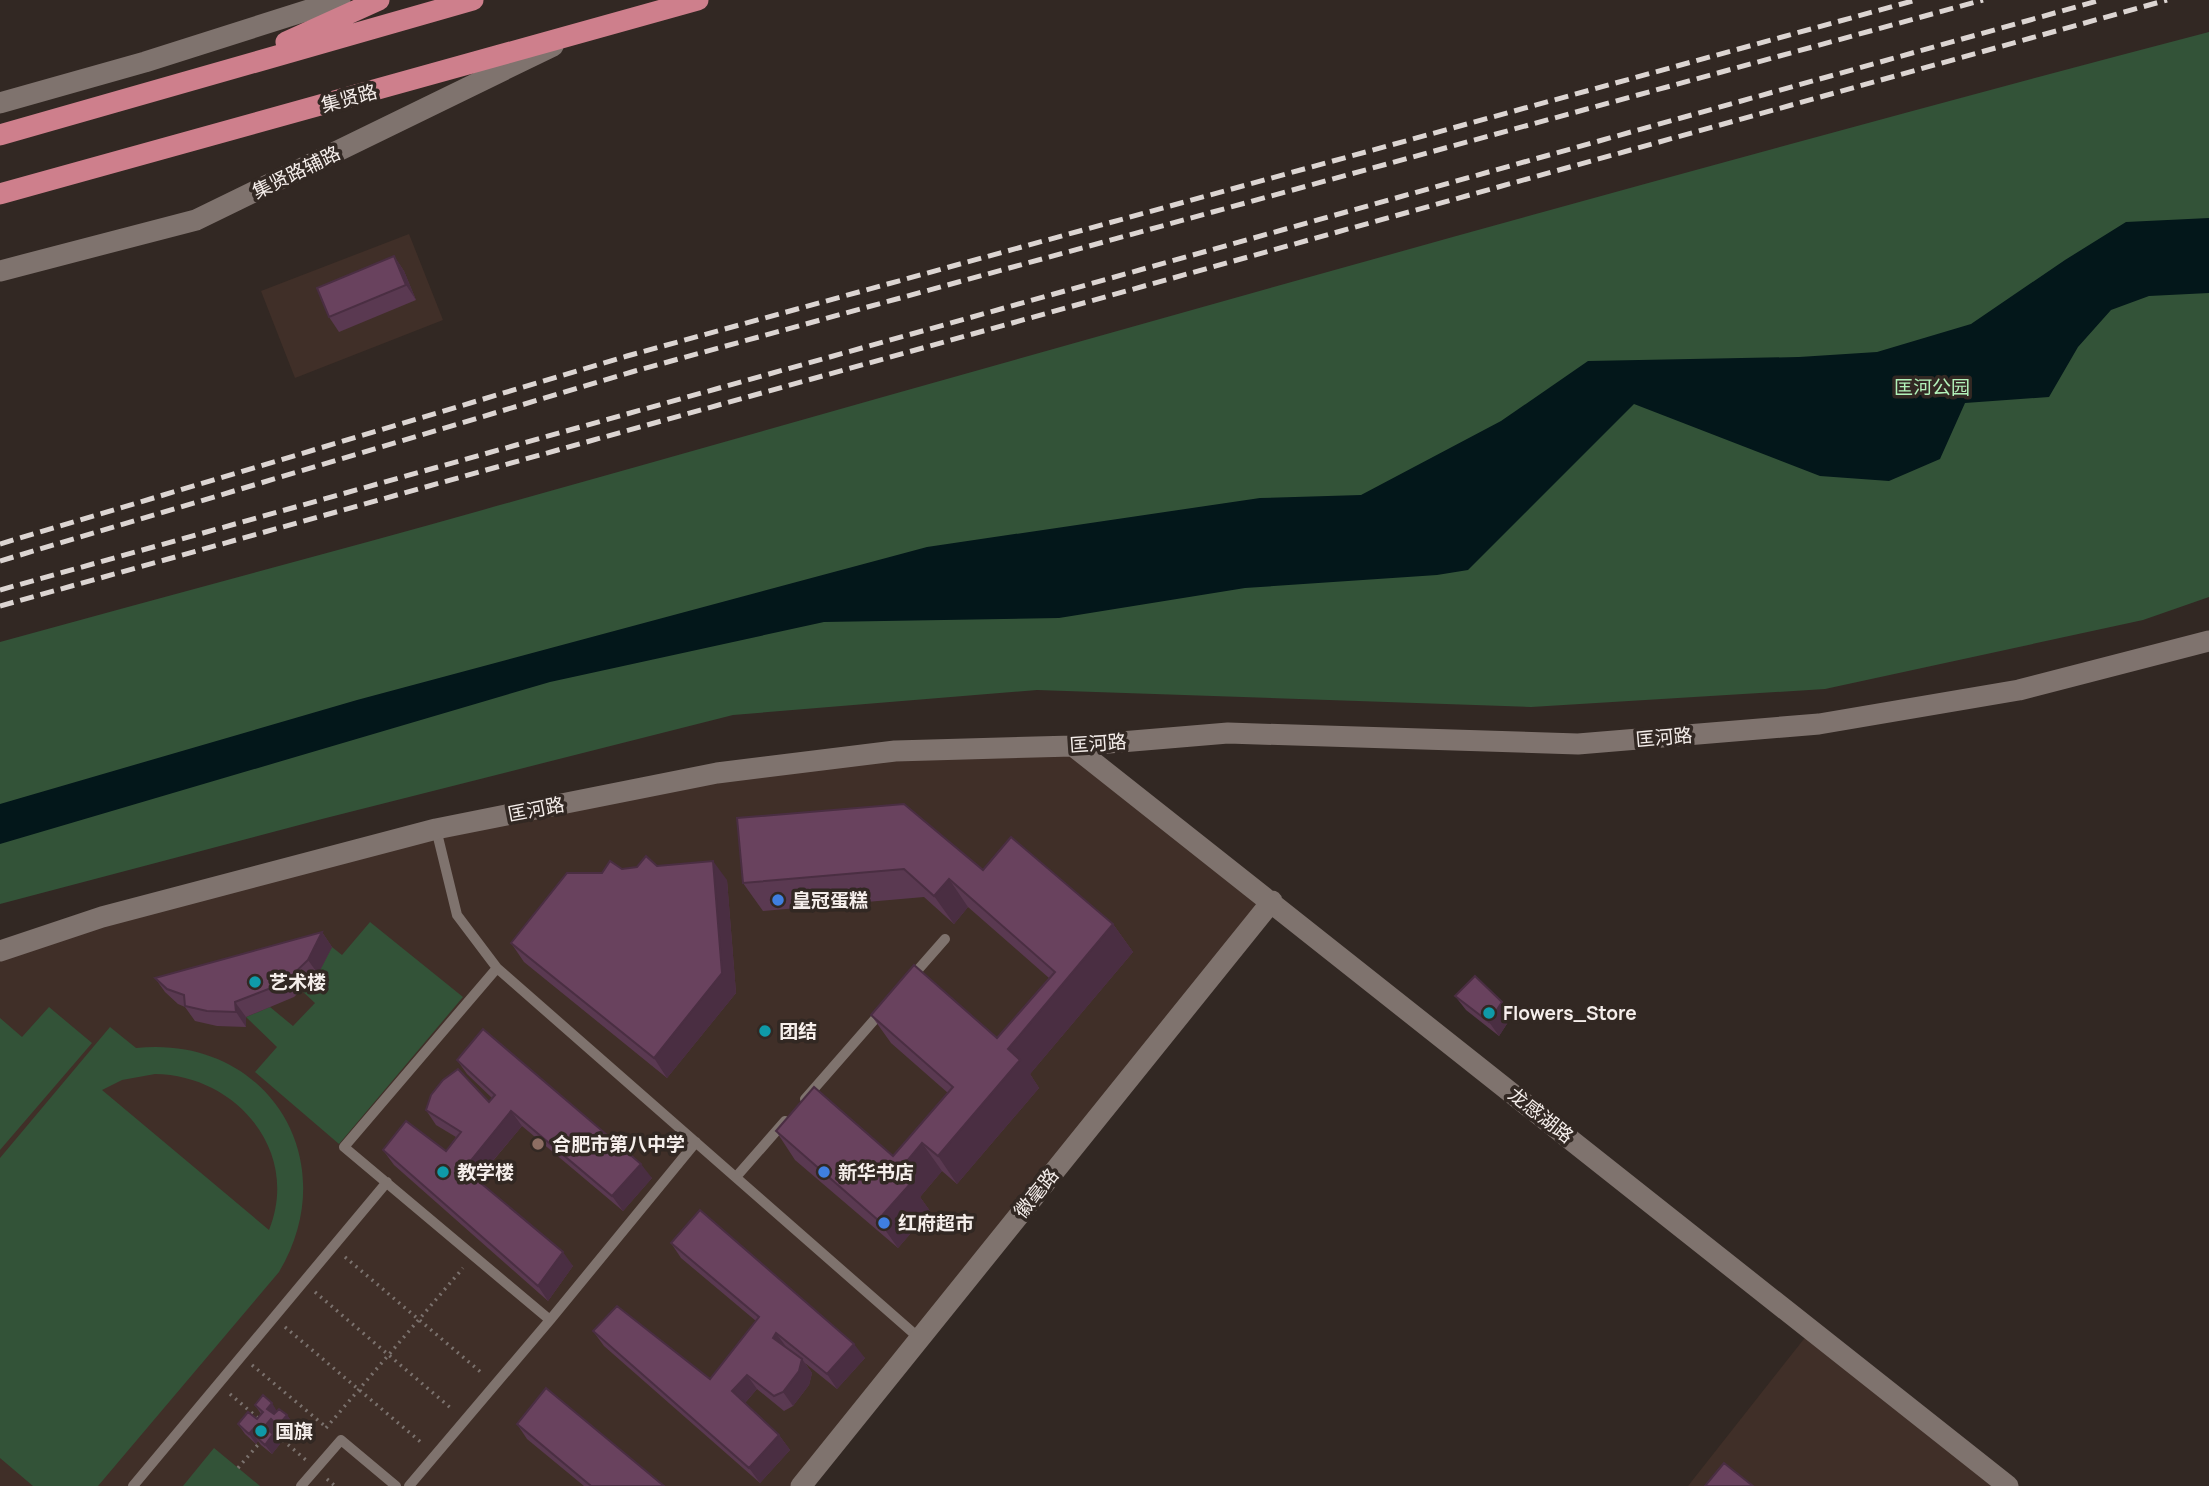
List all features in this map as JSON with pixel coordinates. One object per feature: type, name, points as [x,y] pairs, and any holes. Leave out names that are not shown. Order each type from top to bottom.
[{"type":"highway","points":[[218,73],[379,0]]},
{"type":"highway","points":[[0,135],[473,0]]},
{"type":"highway","name":"集贤路","points":[[0,194],[698,0]]},
{"type":"street","points":[[0,103],[145,62],[340,0]]},
{"type":"street","name":"集贤路辅路","points":[[0,271],[196,220],[577,34]]},
{"type":"street","name":"匡河路","points":[[0,951],[102,917],[436,829],[717,772],[895,751],[1073,746],[1228,733],[1578,744],[1819,724],[2019,690],[2209,641]]},
{"type":"street","name":"龙感湖路","points":[[1073,746],[2008,1486]]},
{"type":"street","name":"徽毫路","points":[[801,1486],[1272,901]]},
{"type":"lane","points":[[436,829],[457,915],[497,968],[919,1338]]},
{"type":"lane","points":[[900,991],[945,939]]},
{"type":"lane","points":[[497,968],[344,1147],[550,1320]]},
{"type":"lane","points":[[800,1105],[891,1001]]},
{"type":"lane","points":[[736,1177],[791,1115]]},
{"type":"lane","points":[[409,1486],[696,1142]]},
{"type":"lane","points":[[133,1486],[387,1182]]},
{"type":"lane","points":[[302,1486],[341,1440],[396,1486]]},
{"type":"path","points":[[333,1247],[495,1384]]},
{"type":"path","points":[[326,1428],[474,1256]]},
{"type":"path","points":[[303,1282],[465,1420]]},
{"type":"path","points":[[273,1318],[436,1454]]},
{"type":"path","points":[[242,1356],[341,1440]]},
{"type":"path","points":[[218,1384],[316,1469]]},
{"type":"path","points":[[238,1468],[270,1430]]},
{"type":"shaded area","points":[[2209,218],[2209,293],[2149,296],[2111,310],[2078,347],[2049,397],[1965,403],[1940,459],[1889,481],[1820,476],[1634,404],[1468,570],[1437,575],[1245,588],[1059,618],[824,622],[550,682],[0,844],[0,804],[357,700],[927,547],[1260,498],[1361,495],[1501,421],[1588,361],[1799,357],[1877,352],[1971,324],[2126,222]]},
{"type":"shaded area","points":[[409,234],[443,320],[295,378],[261,291]]},
{"type":"shaded area","name":"合肥市第八中学","points":[[1073,746],[1272,901],[801,1486],[0,1486],[0,951],[102,917],[717,773]]},
{"type":"shaded area","points":[[1811,1330],[2008,1486],[1688,1486]]},
{"type":"green space","name":"匡河公园","points":[[2209,32],[2209,597],[2143,620],[1825,689],[1531,707],[1037,690],[733,715],[0,904],[0,642],[447,520],[1571,204]]},
{"type":"green space","points":[[370,922],[463,997],[339,1144],[255,1072],[277,1047],[246,1017],[270,1007],[293,1026],[315,1003],[301,990],[318,974],[332,947],[342,955]]},
{"type":"green space","points":[[49,1007],[92,1043],[0,1150],[0,1018],[22,1037]]},
{"type":"green space","points":[[110,1027],[136,1048],[182,1049],[223,1061],[256,1083],[281,1112],[297,1148],[303,1187],[297,1229],[279,1272],[98,1486],[33,1486],[0,1458],[0,1158]],"holes":[[[155,1074],[184,1078],[211,1088],[235,1103],[254,1122],[268,1146],[276,1172],[277,1200],[269,1230],[102,1090],[122,1080]]]},
{"type":"green space","points":[[214,1448],[260,1486],[183,1486]]},
{"type":"building","points":[[394,256],[406,285],[329,317],[317,288]]},
{"type":"building","points":[[904,804],[983,870],[1011,837],[1113,924],[1008,1049],[1020,1060],[938,1156],[922,1143],[898,1172],[911,1183],[878,1220],[776,1131],[814,1087],[893,1156],[953,1087],[871,1015],[914,965],[997,1038],[1055,972],[949,879],[934,896],[904,869],[743,883],[737,818]]},
{"type":"building","points":[[646,856],[657,866],[713,861],[722,973],[654,1058],[511,943],[567,873],[602,873],[610,861],[622,869],[637,867]]},
{"type":"building","points":[[322,932],[308,960],[284,983],[235,1002],[236,1012],[207,1011],[185,1006],[184,995],[167,989],[155,978]]},
{"type":"building","points":[[1475,976],[1502,1002],[1489,1022],[1455,996]]},
{"type":"building","name":"教学楼","points":[[483,1029],[641,1164],[612,1196],[511,1111],[464,1169],[563,1252],[538,1286],[383,1150],[406,1121],[446,1151],[461,1132],[426,1110],[431,1095],[443,1080],[458,1069],[489,1102],[495,1095],[457,1060]]},
{"type":"building","points":[[700,1210],[854,1344],[827,1374],[776,1333],[773,1338],[802,1359],[799,1371],[783,1392],[774,1396],[747,1375],[732,1391],[779,1435],[749,1468],[593,1331],[617,1306],[710,1379],[759,1317],[671,1243]]},
{"type":"building","points":[[546,1388],[664,1486],[591,1486],[517,1424]]},
{"type":"building","points":[[263,1395],[272,1403],[267,1409],[274,1414],[279,1409],[287,1415],[278,1426],[271,1419],[264,1427],[273,1434],[265,1445],[254,1435],[258,1430],[255,1427],[249,1434],[238,1424],[248,1412],[257,1419],[263,1412],[255,1405]]},
{"type":"building","points":[[1724,1463],[1753,1486],[1705,1486]]},
{"type":"railway","points":[[0,544],[627,356],[1916,0]]},
{"type":"railway","points":[[0,561],[635,371],[1983,0]]},
{"type":"railway","points":[[0,590],[2101,0]]},
{"type":"railway","points":[[0,606],[2167,0]]},
{"type":"place","name":"皇冠蛋糕","points":[[778,900]]},
{"type":"place","name":"艺术楼","points":[[255,982]]},
{"type":"place","name":"Flowers_Store","points":[[1489,1013]]},
{"type":"place","name":"团结","points":[[765,1031]]},
{"type":"place","name":"合肥市第八中学","points":[[538,1144]]},
{"type":"place","name":"教学楼","points":[[443,1172]]},
{"type":"place","name":"新华书店","points":[[824,1172]]},
{"type":"place","name":"红府超市","points":[[884,1223]]},
{"type":"place","name":"国旗","points":[[261,1431]]}]
